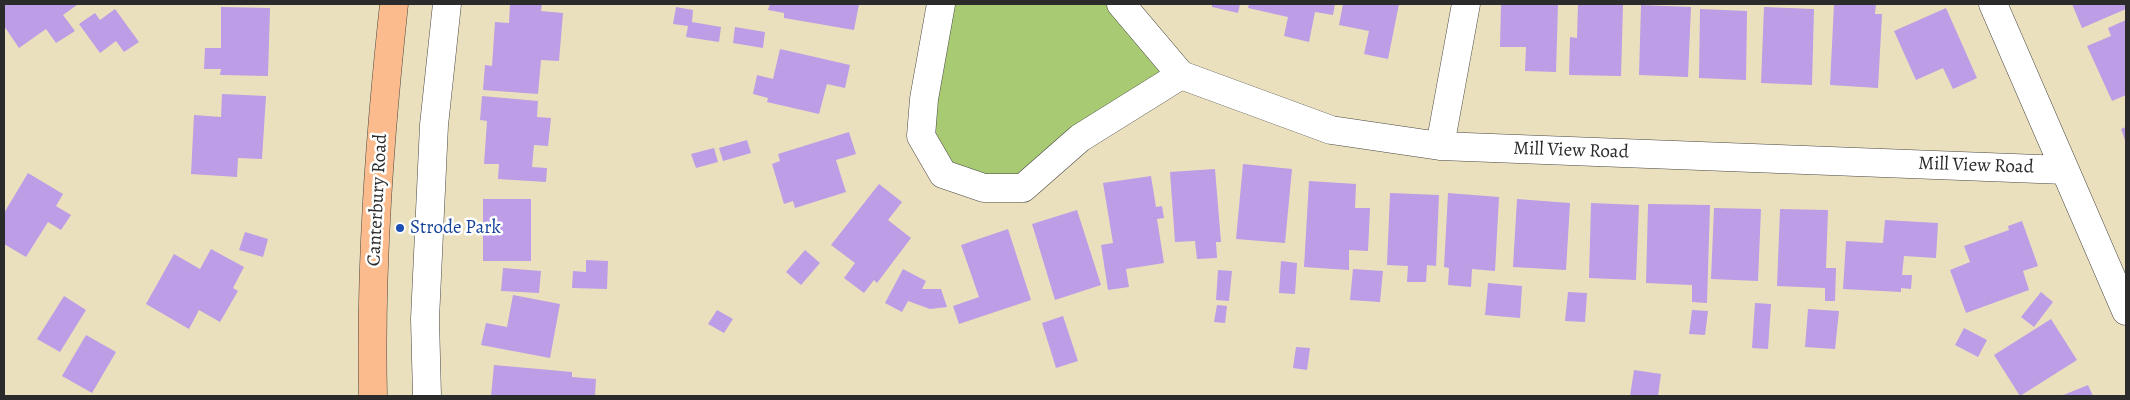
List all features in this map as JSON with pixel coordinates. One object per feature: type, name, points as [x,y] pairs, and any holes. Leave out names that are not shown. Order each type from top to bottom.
[{"type":"main road","name":"Canterbury Road","points":[[373,396],[372,315],[382,113],[394,4]]},
{"type":"street","points":[[427,396],[425,319],[434,125],[447,4]]},
{"type":"street","points":[[941,4],[924,99],[921,136],[943,174],[984,188],[1023,188],[1080,138],[1181,75]]},
{"type":"street","name":"Mill View Road","points":[[1120,4],[1181,75],[1331,130],[1440,146],[2065,170]]},
{"type":"street","points":[[1440,146],[1466,4]]},
{"type":"street","name":"Mill View Road","points":[[1994,4],[2126,311]]},
{"type":"green space","points":[[941,4],[1121,4],[1181,75],[1023,188],[943,174],[925,94]]},
{"type":"building","points":[[4,4],[76,4],[63,15],[75,31],[56,43],[46,29],[19,48],[4,26]]},
{"type":"building","points":[[510,4],[542,4],[541,11],[563,13],[559,61],[541,60],[538,94],[483,90],[485,65],[492,66],[495,22],[509,23]]},
{"type":"building","points":[[770,4],[859,4],[854,30],[784,18],[784,13],[768,10]]},
{"type":"building","points":[[1212,4],[1240,4],[1238,13],[1212,7]]},
{"type":"building","points":[[1249,4],[1335,4],[1333,15],[1315,12],[1309,42],[1284,36],[1288,17],[1248,8]]},
{"type":"building","points":[[1343,4],[1399,4],[1388,59],[1364,54],[1369,31],[1339,25]]},
{"type":"building","points":[[1501,4],[1558,4],[1556,72],[1525,71],[1526,47],[1500,47]]},
{"type":"building","points":[[1578,4],[1623,5],[1621,76],[1569,75],[1570,37],[1577,38]]},
{"type":"building","points":[[1834,4],[1876,4],[1875,14],[1882,14],[1878,88],[1830,85]]},
{"type":"building","points":[[2072,4],[2126,4],[2126,9],[2082,28]]},
{"type":"building","points":[[1641,5],[1691,7],[1688,77],[1639,75]]},
{"type":"building","points":[[221,7],[270,8],[268,76],[220,75],[221,69],[204,69],[205,48],[221,48]]},
{"type":"building","points":[[676,7],[693,10],[692,22],[721,27],[719,42],[686,37],[688,26],[673,24]]},
{"type":"building","points":[[1764,7],[1814,9],[1812,85],[1761,83]]},
{"type":"building","points":[[1946,8],[1977,78],[1953,89],[1943,68],[1916,80],[1894,31]]},
{"type":"building","points":[[115,9],[139,42],[124,52],[116,41],[100,53],[79,24],[95,13],[100,20]]},
{"type":"building","points":[[1700,9],[1747,11],[1746,80],[1699,78]]},
{"type":"building","points":[[2126,20],[2126,95],[2112,101],[2087,46],[2111,36],[2108,28]]},
{"type":"building","points":[[735,27],[765,32],[763,48],[733,43]]},
{"type":"building","points":[[780,49],[850,65],[845,88],[827,84],[819,114],[767,102],[768,98],[753,94],[757,75],[773,79]]},
{"type":"building","points":[[222,94],[266,96],[262,159],[238,158],[237,177],[191,174],[194,115],[221,117]]},
{"type":"building","points":[[482,96],[538,101],[537,117],[551,118],[548,146],[534,145],[532,167],[547,168],[546,182],[498,179],[499,164],[484,164],[487,121],[480,120]]},
{"type":"building","points":[[2126,127],[2126,143],[2121,129]]},
{"type":"building","points":[[849,132],[856,154],[836,160],[846,192],[795,208],[793,201],[784,204],[772,164],[780,161],[778,154]]},
{"type":"building","points":[[747,140],[751,153],[723,161],[719,148]]},
{"type":"building","points":[[714,148],[718,162],[696,168],[691,154]]},
{"type":"building","points":[[1243,164],[1292,169],[1285,243],[1236,239]]},
{"type":"building","points":[[1215,169],[1221,242],[1216,242],[1217,258],[1197,259],[1195,241],[1175,242],[1170,172]]},
{"type":"building","points":[[28,173],[63,194],[56,206],[71,215],[61,230],[48,222],[26,257],[4,244],[4,213]]},
{"type":"building","points":[[1151,176],[1156,207],[1162,206],[1164,218],[1157,219],[1164,263],[1126,269],[1129,287],[1108,290],[1101,245],[1113,243],[1103,183]]},
{"type":"building","points":[[1309,181],[1356,184],[1355,208],[1370,208],[1368,251],[1349,250],[1349,270],[1304,267]]},
{"type":"building","points":[[879,184],[902,202],[888,220],[911,238],[877,283],[874,280],[864,293],[844,278],[855,263],[831,245]]},
{"type":"building","points":[[1390,193],[1439,195],[1436,266],[1427,265],[1426,282],[1407,282],[1408,266],[1387,265]]},
{"type":"building","points":[[1448,193],[1499,197],[1495,271],[1472,269],[1471,287],[1448,285],[1449,268],[1444,267]]},
{"type":"building","points":[[483,199],[531,199],[531,261],[483,261]]},
{"type":"building","points":[[1517,199],[1570,203],[1566,270],[1513,267]]},
{"type":"building","points":[[1591,203],[1639,205],[1636,280],[1589,278]]},
{"type":"building","points":[[1648,204],[1710,205],[1707,303],[1692,302],[1692,285],[1646,283]]},
{"type":"building","points":[[1714,208],[1761,209],[1758,281],[1711,279]]},
{"type":"building","points":[[1780,209],[1828,210],[1826,268],[1836,268],[1835,301],[1825,301],[1825,288],[1777,286]]},
{"type":"building","points":[[1077,210],[1101,285],[1055,300],[1032,224]]},
{"type":"building","points":[[1885,220],[1938,223],[1936,258],[1904,256],[1902,275],[1912,275],[1911,289],[1901,288],[1901,292],[1843,289],[1846,241],[1883,243]]},
{"type":"building","points":[[2022,221],[2038,266],[2023,271],[2029,290],[1966,313],[1950,270],[1970,262],[1964,246],[2009,230],[2008,226]]},
{"type":"building","points":[[1008,229],[1031,300],[959,324],[953,306],[979,297],[961,245]]},
{"type":"building","points":[[245,232],[268,239],[263,257],[239,250]]},
{"type":"building","points":[[211,249],[244,267],[233,288],[238,291],[220,322],[199,310],[189,329],[146,304],[174,254],[200,269]]},
{"type":"building","points":[[805,250],[820,263],[801,285],[786,272]]},
{"type":"building","points":[[586,260],[608,261],[607,289],[572,288],[573,271],[586,272]]},
{"type":"building","points":[[1281,261],[1297,263],[1295,294],[1279,293]]},
{"type":"building","points":[[503,268],[541,271],[539,293],[501,291]]},
{"type":"building","points":[[903,269],[926,281],[922,289],[941,289],[947,307],[930,309],[908,301],[902,312],[885,303]]},
{"type":"building","points":[[1353,269],[1383,271],[1380,302],[1350,300]]},
{"type":"building","points":[[1218,270],[1232,271],[1229,301],[1216,300]]},
{"type":"building","points":[[1488,283],[1522,286],[1520,318],[1485,315]]},
{"type":"building","points":[[1568,292],[1587,293],[1585,322],[1565,321]]},
{"type":"building","points":[[2041,292],[2053,302],[2034,327],[2021,317]]},
{"type":"building","points":[[513,295],[560,304],[550,358],[481,345],[486,323],[507,327]]},
{"type":"building","points":[[64,296],[86,310],[60,352],[37,339]]},
{"type":"building","points":[[1755,303],[1771,304],[1768,349],[1752,348]]},
{"type":"building","points":[[1217,305],[1227,306],[1225,323],[1214,322]]},
{"type":"building","points":[[1808,309],[1839,311],[1835,349],[1805,347]]},
{"type":"building","points":[[717,310],[733,319],[724,333],[708,324]]},
{"type":"building","points":[[1692,310],[1708,311],[1705,335],[1689,334]]},
{"type":"building","points":[[1063,316],[1078,361],[1056,368],[1042,323]]},
{"type":"building","points":[[2051,319],[2077,360],[2020,396],[1994,355]]},
{"type":"building","points":[[1964,328],[1987,340],[1978,357],[1955,345]]},
{"type":"building","points":[[86,335],[116,352],[92,393],[62,376]]},
{"type":"building","points":[[1296,347],[1310,348],[1307,370],[1293,368]]},
{"type":"building","points":[[494,365],[572,372],[572,377],[596,379],[595,396],[491,396]]},
{"type":"building","points":[[1634,370],[1661,374],[1658,396],[1630,396]]},
{"type":"building","points":[[2088,385],[2093,396],[2061,396]]},
{"type":"place","name":"Strode Park","points":[[400,228]]}]
